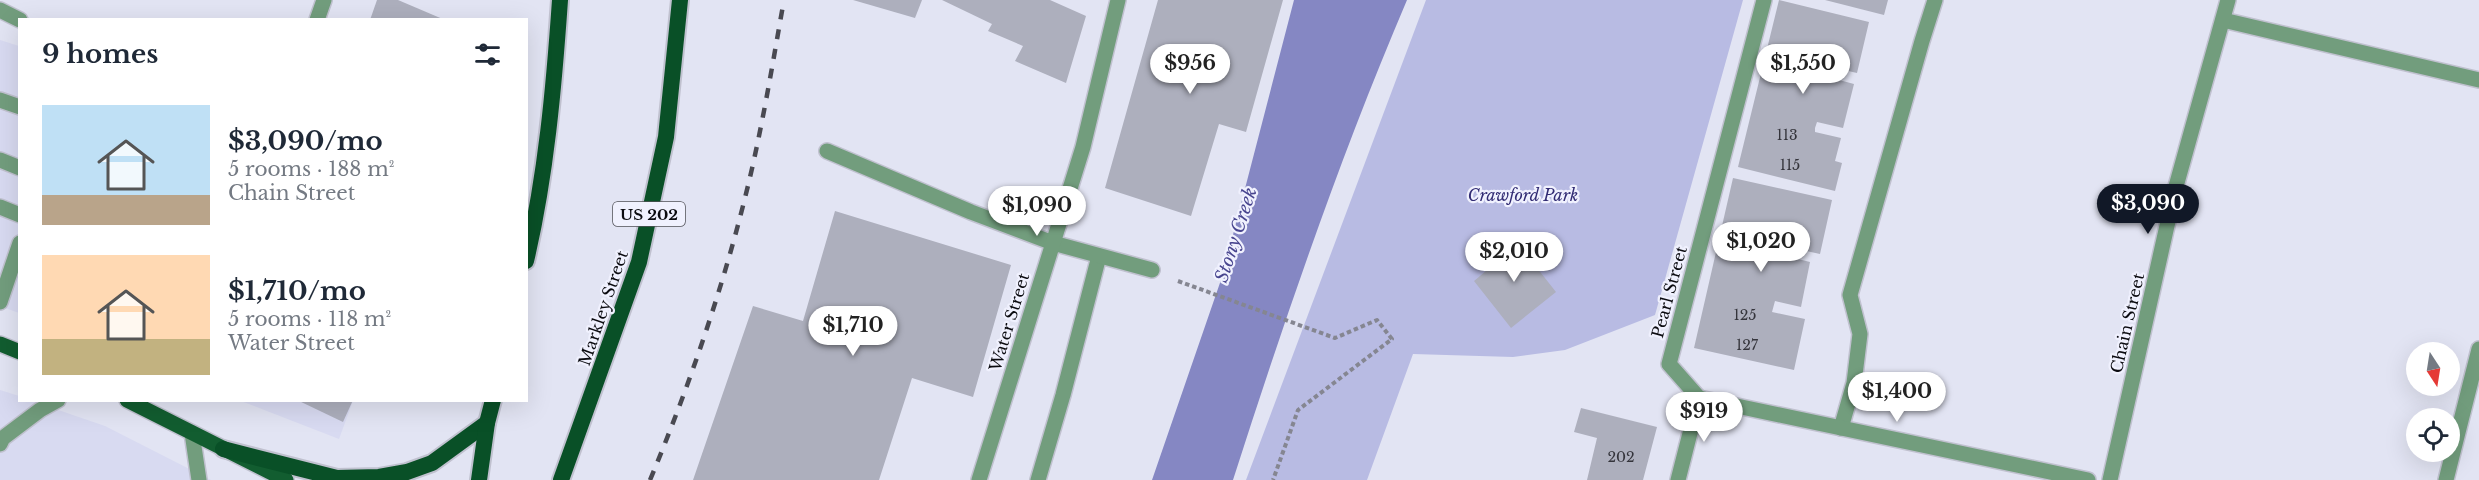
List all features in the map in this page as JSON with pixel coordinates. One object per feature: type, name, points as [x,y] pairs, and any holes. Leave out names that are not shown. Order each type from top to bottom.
[{"type":"highway","points":[[528,250],[553,96],[560,0]]},
{"type":"highway","name":"Markley Street","points":[[561,480],[639,262],[666,137],[680,0]]},
{"type":"highway","points":[[479,480],[487,423],[492,402]]},
{"type":"highway","points":[[223,449],[337,478],[379,477],[407,472],[432,463],[487,423]]},
{"type":"main road","points":[[0,344],[18,351]]},
{"type":"main road","points":[[131,402],[286,480]]},
{"type":"street","points":[[318,18],[324,0]]},
{"type":"street","name":"Water Street","points":[[979,480],[1083,147],[1118,0]]},
{"type":"street","name":"Pearl Street","points":[[1699,399],[1669,364],[1764,0]]},
{"type":"street","points":[[1841,428],[1854,383],[1860,334],[1850,295],[1935,0]]},
{"type":"street","name":"Chain Street","points":[[2110,480],[2175,190],[2228,0]]},
{"type":"street","points":[[0,10],[18,19]]},
{"type":"street","points":[[2223,20],[2479,80]]},
{"type":"street","points":[[0,100],[18,106]]},
{"type":"street","points":[[827,151],[971,212],[1053,243],[1152,270]]},
{"type":"street","points":[[0,160],[18,167]]},
{"type":"street","points":[[0,207],[18,214]]},
{"type":"street","points":[[0,302],[7,257],[18,245]]},
{"type":"street","points":[[1038,480],[1099,256]]},
{"type":"street","points":[[2446,480],[2479,349]]},
{"type":"street","points":[[1678,480],[1699,399],[2088,480]]},
{"type":"street","points":[[0,444],[3,438],[54,402]]},
{"type":"street","points":[[192,433],[199,480]]},
{"type":"path","points":[[1206,292],[1335,338],[1377,320],[1392,339],[1298,410],[1273,480]]},
{"type":"shaded area","points":[[0,40],[18,46],[18,313],[0,306]]},
{"type":"shaded area","points":[[0,390],[18,396],[18,402],[35,402],[105,426],[211,480],[0,480]]},
{"type":"shaded area","points":[[244,402],[353,402],[339,439]]},
{"type":"green space","name":"Crawford Park","points":[[1426,0],[1743,0],[1655,315],[1565,350],[1513,357],[1413,354],[1367,480],[1246,480]]},
{"type":"water","name":"Stony Creek","points":[[1294,0],[1407,0],[1382,59],[1314,238],[1233,480],[1152,480],[1222,277]]},
{"type":"building","points":[[377,0],[398,0],[440,18],[371,18]]},
{"type":"building","points":[[853,0],[922,0],[915,18]]},
{"type":"building","points":[[942,0],[1050,0],[1086,16],[1066,83],[1015,61],[1023,46],[988,31],[992,24]]},
{"type":"building","points":[[1158,0],[1283,0],[1246,132],[1219,124],[1191,216],[1105,188]]},
{"type":"building","points":[[1779,0],[1869,22],[1857,73],[1831,67],[1829,72],[1828,77],[1854,84],[1843,128],[1817,122],[1815,128],[1815,132],[1841,138],[1835,161],[1842,163],[1835,191],[1738,167]]},
{"type":"building","points":[[1825,0],[1888,0],[1884,15]]},
{"type":"building","points":[[1733,178],[1832,200],[1820,254],[1788,247],[1786,256],[1810,262],[1801,307],[1775,301],[1772,312],[1805,319],[1794,370],[1694,348]]},
{"type":"building","points":[[835,211],[1011,265],[973,397],[912,378],[879,480],[693,480],[753,306],[803,321]]},
{"type":"building","points":[[1511,235],[1556,292],[1511,328],[1474,281],[1499,260],[1491,249]]},
{"type":"building","points":[[301,402],[352,402],[343,422]]},
{"type":"building","points":[[1581,408],[1657,427],[1643,480],[1587,480],[1597,438],[1574,432]]},
{"type":"railway","points":[[650,480],[699,352],[740,219],[760,131],[784,0]]}]
